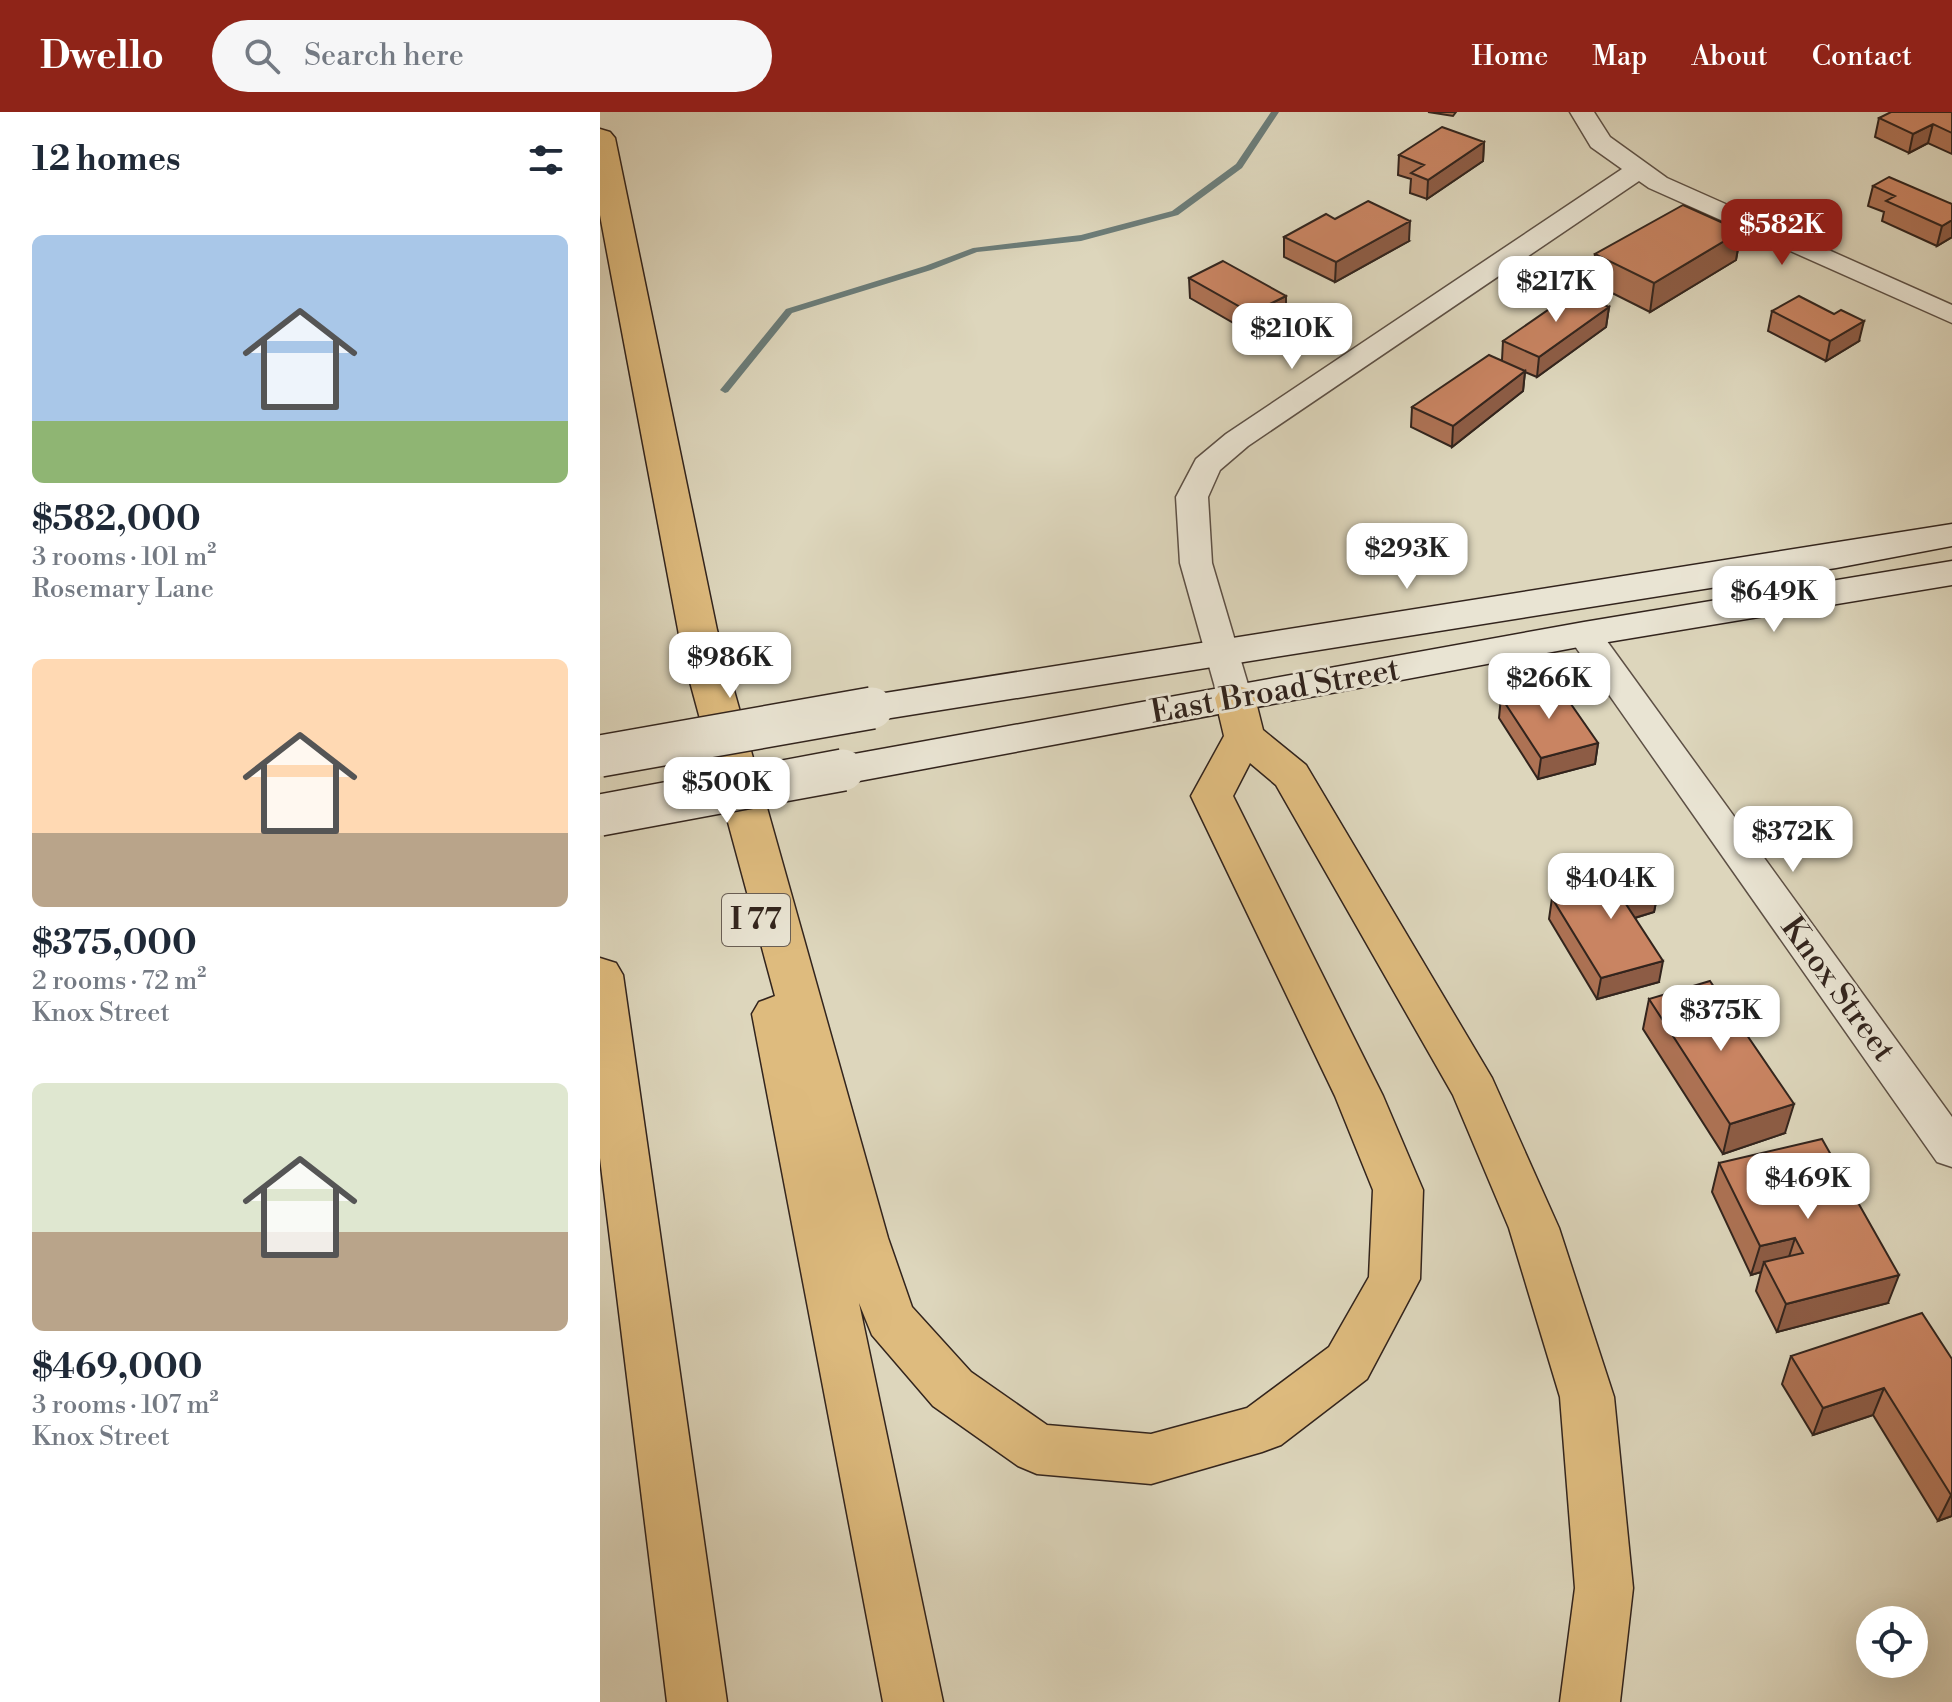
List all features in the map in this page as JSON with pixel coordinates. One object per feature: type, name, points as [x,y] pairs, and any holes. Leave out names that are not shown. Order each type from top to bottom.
[{"type":"highway","name":"I 77","points":[[600,138],[913,1702]]},
{"type":"highway","points":[[698,630],[863,1238],[890,1319],[952,1389],[1037,1449],[1151,1459],[1262,1428],[1348,1363],[1394,1279],[1398,1190],[1359,1096],[1212,796],[1239,717],[1291,775],[1475,1091],[1534,1228],[1587,1397],[1604,1588],[1590,1702]]},
{"type":"highway","points":[[600,975],[697,1702]]},
{"type":"highway","points":[[600,1178],[682,1592]]},
{"type":"main road","name":"East Broad Street","points":[[600,756],[1220,651],[1804,561],[1952,535]]},
{"type":"main road","name":"East Broad Street","points":[[600,815],[843,770],[1239,717],[1584,634],[1952,573]]},
{"type":"street","points":[[1582,112],[1600,142],[1638,170],[1688,198],[1952,315]]},
{"type":"street","points":[[1239,717],[1196,563],[1192,497],[1207,466],[1237,440],[1638,170]]},
{"type":"street","name":"Knox Street","points":[[1584,634],[1952,1150]]},
{"type":"building","points":[[1891,112],[1952,112],[1952,133],[1933,124],[1913,134],[1879,118]]},
{"type":"building","points":[[1442,127],[1484,142],[1428,180],[1411,173],[1424,165],[1399,155]]},
{"type":"building","points":[[1889,177],[1952,204],[1952,220],[1942,226],[1886,201],[1895,196],[1873,186]]},
{"type":"building","points":[[1368,201],[1410,221],[1336,262],[1284,237],[1326,214],[1335,219]]},
{"type":"building","points":[[1683,205],[1741,231],[1654,283],[1595,254]]},
{"type":"building","points":[[1223,261],[1286,296],[1251,313],[1189,278]]},
{"type":"building","points":[[1574,292],[1609,307],[1539,357],[1503,341]]},
{"type":"building","points":[[1799,296],[1834,314],[1841,310],[1864,321],[1830,341],[1772,311]]},
{"type":"building","points":[[1489,355],[1525,371],[1453,426],[1412,407]]},
{"type":"building","points":[[1557,684],[1598,743],[1541,758],[1501,697]]},
{"type":"building","points":[[1638,862],[1658,892],[1624,901],[1663,961],[1601,978],[1552,898],[1604,884],[1597,873]]},
{"type":"building","points":[[1710,981],[1794,1104],[1730,1124],[1649,999]]},
{"type":"building","points":[[1822,1139],[1899,1275],[1786,1304],[1764,1262],[1803,1253],[1795,1238],[1760,1246],[1719,1163]]},
{"type":"building","points":[[1922,1313],[1952,1359],[1951,1495],[1884,1388],[1823,1408],[1791,1356]]},
{"type":"waterway","points":[[725,390],[789,311],[976,250],[1081,238],[1175,213],[1239,166],[1275,112]]}]
